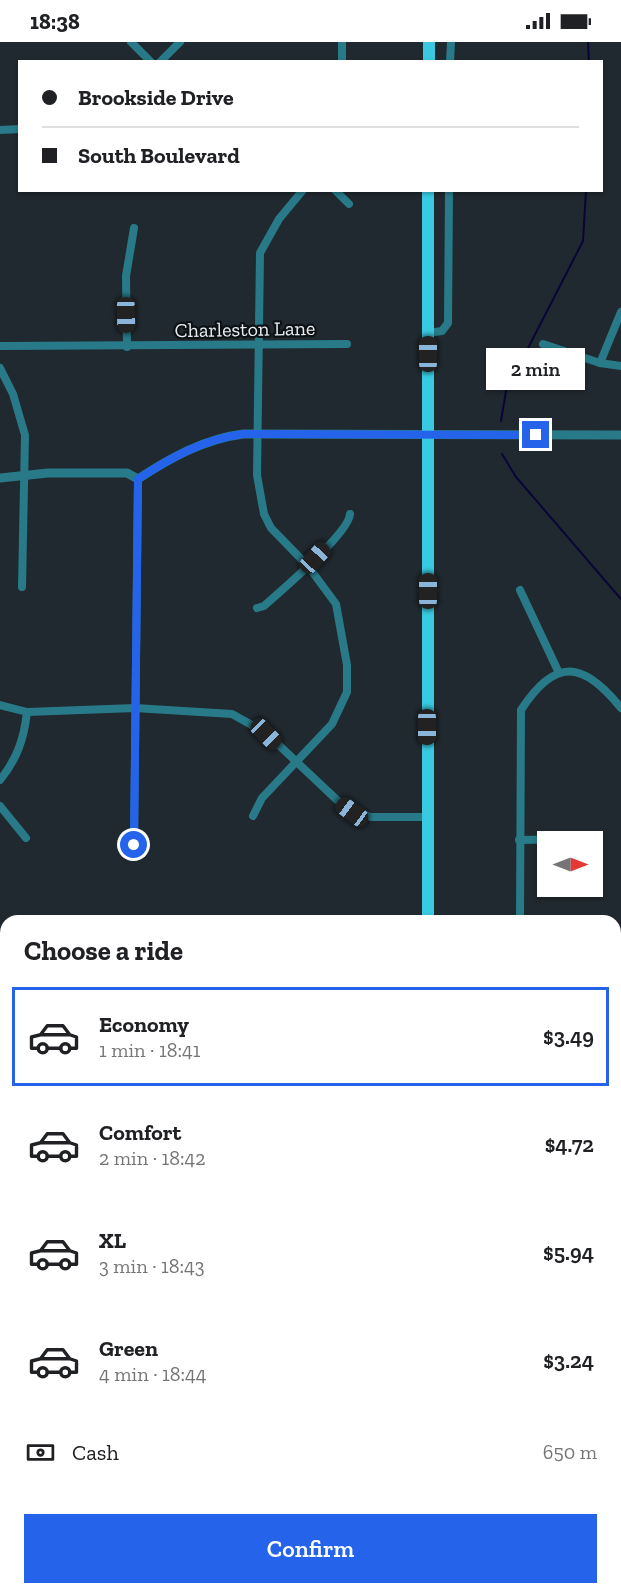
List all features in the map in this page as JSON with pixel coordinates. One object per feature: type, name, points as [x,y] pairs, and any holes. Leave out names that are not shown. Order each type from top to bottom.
[{"type":"main road","points":[[429,42],[429,60]]},
{"type":"main road","points":[[428,192],[426,817],[428,915]]},
{"type":"street","points":[[131,42],[149,60]]},
{"type":"street","points":[[162,60],[180,42]]},
{"type":"street","points":[[342,42],[342,60]]},
{"type":"street","points":[[450,60],[451,42]]},
{"type":"street","points":[[0,130],[18,129]]},
{"type":"street","points":[[253,816],[262,798],[332,724],[342,706],[348,682],[338,611],[329,592],[285,545],[264,514],[258,485],[260,253],[279,219],[301,192]]},
{"type":"street","points":[[337,192],[349,204]]},
{"type":"street","points":[[428,333],[442,331],[448,323],[449,192]]},
{"type":"street","points":[[127,346],[126,276],[134,228]]},
{"type":"street","points":[[600,363],[621,312]]},
{"type":"street","name":"Charleston Lane","points":[[0,346],[347,344]]},
{"type":"street","points":[[543,344],[600,363],[621,366]]},
{"type":"street","points":[[0,368],[13,394],[22,421],[24,475],[22,587]]},
{"type":"street","points":[[138,479],[184,452],[226,436],[258,434],[621,435]]},
{"type":"street","points":[[0,478],[24,475],[127,473],[138,479]]},
{"type":"street","points":[[134,845],[138,479]]},
{"type":"street","points":[[257,608],[264,606],[308,567],[345,527],[350,514]]},
{"type":"street","points":[[520,590],[562,672]]},
{"type":"street","points":[[520,915],[521,710],[531,694],[562,672],[580,672],[595,679],[621,708]]},
{"type":"street","points":[[0,705],[27,712],[135,708],[232,714],[266,734],[352,812],[371,817],[426,817]]},
{"type":"street","points":[[0,780],[21,744],[27,712]]},
{"type":"street","points":[[0,806],[26,838]]},
{"type":"street","points":[[519,840],[537,840]]},
{"type":"waterway","points":[[588,42],[589,60]]},
{"type":"waterway","points":[[501,421],[506,391],[583,241],[586,192]]},
{"type":"waterway","points":[[502,454],[516,477],[621,599]]},
{"type":"route","points":[[134,845],[138,479],[184,452],[209,441],[243,434],[536,435]]}]
